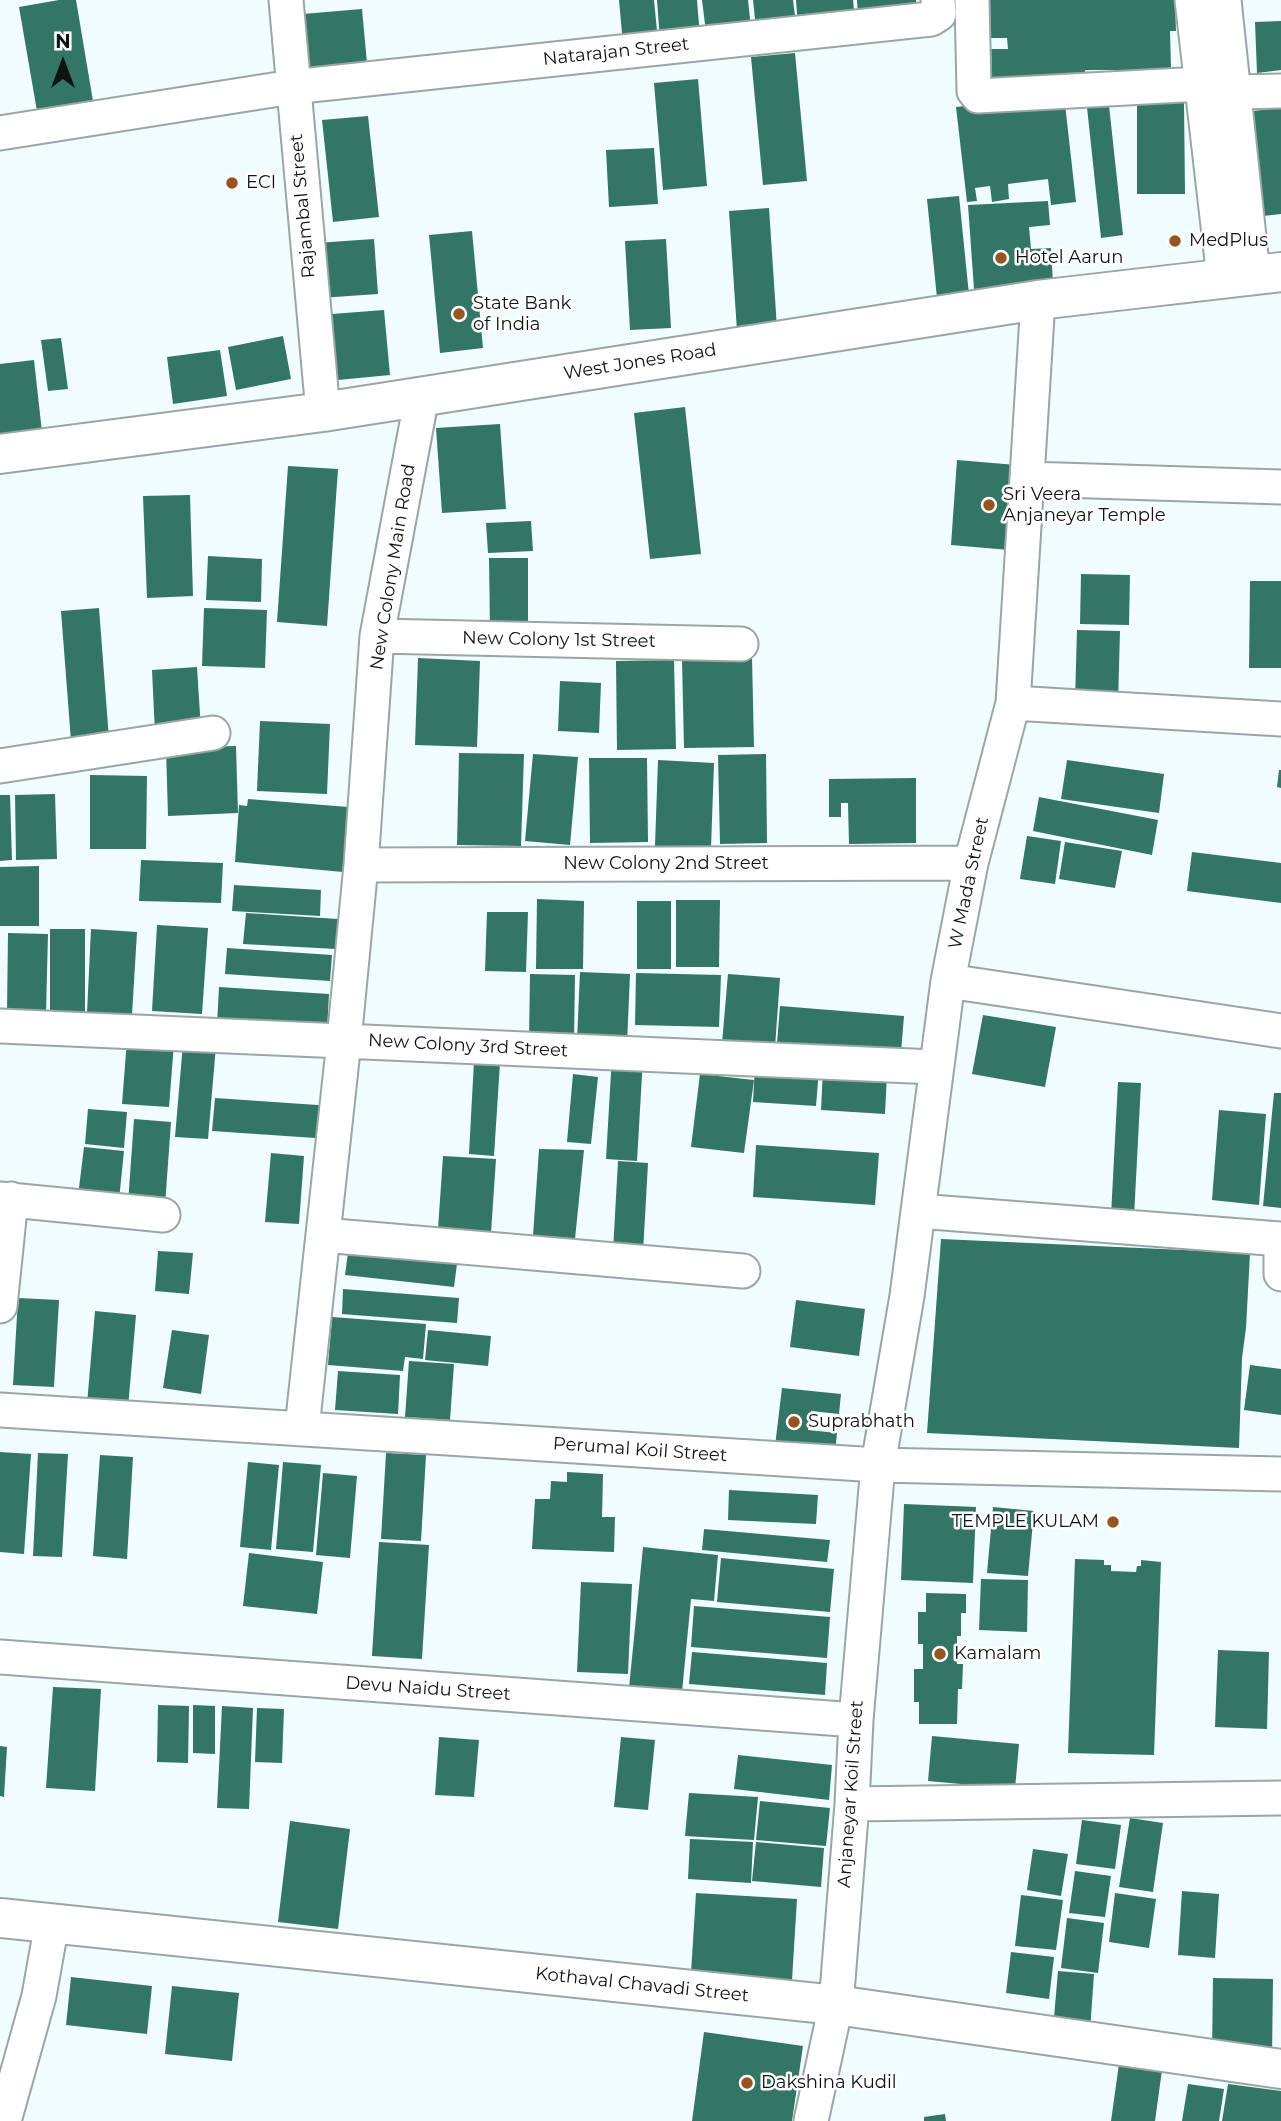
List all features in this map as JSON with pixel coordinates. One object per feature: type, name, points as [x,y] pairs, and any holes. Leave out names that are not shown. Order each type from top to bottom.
[{"type":"street","name":"Rajambal Street","points":[[286,0],[323,411]]},
{"type":"street","points":[[972,0],[974,91],[978,96],[1201,84]]},
{"type":"street","points":[[1192,0],[1201,84],[1253,275]]},
{"type":"street","points":[[1224,0],[1253,275]]},
{"type":"street","name":"Natarajan Street","points":[[0,134],[292,87],[931,19],[939,7]]},
{"type":"street","points":[[1234,92],[1281,91]]},
{"type":"street","name":"West Jones Road","points":[[0,454],[323,411],[1038,300],[1253,275]]},
{"type":"street","name":"W Mada Street","points":[[878,1465],[907,1296],[948,981],[971,863],[1013,703],[1038,300]]},
{"type":"street","name":"New Colony Main Road","points":[[302,1429],[345,1041],[377,636],[422,396]]},
{"type":"street","points":[[1028,479],[1281,487]]},
{"type":"street","name":"New Colony 1st Street","points":[[377,636],[741,644]]},
{"type":"street","points":[[1013,703],[1281,719]]},
{"type":"street","points":[[0,766],[213,733]]},
{"type":"street","name":"New Colony 2nd Street","points":[[361,865],[971,863]]},
{"type":"street","points":[[948,981],[1281,1031]]},
{"type":"street","name":"New Colony 3rd Street","points":[[0,1026],[936,1067]]},
{"type":"street","points":[[0,1306],[6,1199],[163,1215]]},
{"type":"street","points":[[918,1211],[1281,1239],[1281,1274]]},
{"type":"street","points":[[323,1235],[743,1271]]},
{"type":"street","name":"Perumal Koil Street","points":[[0,1410],[878,1465],[1281,1474]]},
{"type":"street","name":"Anjaneyar Koil Street","points":[[811,2121],[836,2005],[856,1720],[878,1465]]},
{"type":"street","name":"Devu Naidu Street","points":[[0,1657],[856,1720]]},
{"type":"street","points":[[852,1804],[1281,1798]]},
{"type":"street","name":"Kothaval Chavadi Street","points":[[0,1918],[836,2005],[1281,2069]]},
{"type":"street","points":[[4,2121],[39,1996],[52,1923]]},
{"type":"building","points":[[76,0],[94,107],[38,117],[19,7]]},
{"type":"building","points":[[619,0],[654,0],[658,41],[623,44]]},
{"type":"building","points":[[657,0],[697,0],[700,37],[660,40]]},
{"type":"building","points":[[702,0],[748,0],[751,28],[706,32]]},
{"type":"building","points":[[753,0],[793,0],[796,24],[756,28]]},
{"type":"building","points":[[796,0],[853,0],[855,20],[798,26]]},
{"type":"building","points":[[857,0],[916,0],[917,10],[858,15]]},
{"type":"building","points":[[990,0],[1175,0],[1176,31],[1170,31],[1171,70],[1119,79],[1119,70],[1085,70],[1086,80],[1057,76],[992,77],[991,49],[1008,49],[1007,38],[991,38]]},
{"type":"building","points":[[362,9],[368,74],[310,79],[303,14]]},
{"type":"building","points":[[1281,21],[1281,70],[1257,73],[1255,22]]},
{"type":"building","points":[[795,53],[807,181],[763,185],[751,57]]},
{"type":"building","points":[[698,79],[707,186],[663,190],[654,83]]},
{"type":"building","points":[[1064,95],[1076,202],[1051,205],[1048,179],[1008,184],[1009,199],[992,202],[990,186],[975,188],[977,201],[967,202],[956,107]]},
{"type":"building","points":[[1108,96],[1123,235],[1101,238],[1086,98]]},
{"type":"building","points":[[1137,102],[1184,102],[1185,194],[1137,194]]},
{"type":"building","points":[[1281,108],[1281,214],[1263,216],[1253,111]]},
{"type":"building","points":[[368,116],[379,217],[333,222],[322,120]]},
{"type":"building","points":[[654,148],[658,204],[609,207],[606,150]]},
{"type":"building","points":[[959,196],[969,295],[937,298],[927,199]]},
{"type":"building","points":[[1048,201],[1050,225],[1029,227],[1031,249],[1051,248],[1053,284],[974,289],[968,205]]},
{"type":"building","points":[[769,208],[777,328],[737,331],[729,211]]},
{"type":"building","points":[[472,231],[483,348],[440,353],[429,235]]},
{"type":"building","points":[[374,239],[378,294],[320,298],[316,243]]},
{"type":"building","points":[[666,239],[671,328],[630,330],[625,241]]},
{"type":"building","points":[[384,310],[390,375],[338,380],[332,314]]},
{"type":"building","points":[[283,336],[291,379],[236,390],[228,347]]},
{"type":"building","points":[[61,338],[68,389],[48,391],[41,340]]},
{"type":"building","points":[[220,350],[227,396],[173,404],[167,357]]},
{"type":"building","points":[[34,360],[42,432],[0,437],[0,364]]},
{"type":"building","points":[[685,407],[701,554],[650,559],[634,413]]},
{"type":"building","points":[[500,424],[506,509],[442,513],[436,428]]},
{"type":"building","name":"Sri Veera Anjaneyar Temple","points":[[957,460],[1028,466],[1021,551],[951,545]]},
{"type":"building","points":[[288,466],[338,469],[327,626],[277,622]]},
{"type":"building","points":[[190,495],[193,596],[147,598],[143,496]]},
{"type":"building","points":[[531,521],[533,551],[488,553],[486,523]]},
{"type":"building","points":[[208,556],[262,559],[261,602],[206,600]]},
{"type":"building","points":[[489,558],[528,558],[528,631],[490,631]]},
{"type":"building","points":[[1081,574],[1130,575],[1129,625],[1080,624]]},
{"type":"building","points":[[1250,581],[1281,581],[1281,668],[1249,668]]},
{"type":"building","points":[[99,608],[109,739],[71,741],[61,611]]},
{"type":"building","points":[[204,608],[267,610],[265,668],[202,666]]},
{"type":"building","points":[[1077,630],[1120,631],[1118,703],[1075,701]]},
{"type":"building","points":[[418,658],[480,661],[477,747],[415,745]]},
{"type":"building","points":[[752,658],[754,747],[684,748],[682,660]]},
{"type":"building","points":[[674,660],[676,749],[617,750],[616,661]]},
{"type":"building","points":[[197,667],[201,730],[155,733],[152,670]]},
{"type":"building","points":[[560,681],[601,683],[599,733],[558,731]]},
{"type":"building","points":[[260,721],[330,724],[327,794],[257,791]]},
{"type":"building","points":[[236,746],[238,813],[168,816],[166,748]]},
{"type":"building","points":[[459,753],[524,754],[521,846],[457,845]]},
{"type":"building","points":[[533,754],[578,757],[570,845],[525,841]]},
{"type":"building","points":[[766,754],[767,843],[720,844],[718,755]]},
{"type":"building","points":[[589,758],[647,758],[648,842],[590,843]]},
{"type":"building","points":[[658,760],[714,763],[711,848],[655,846]]},
{"type":"building","points":[[1067,760],[1164,774],[1159,813],[1061,799]]},
{"type":"building","points":[[1281,770],[1281,788],[1277,787]]},
{"type":"building","points":[[90,775],[147,776],[146,849],[90,849]]},
{"type":"building","points":[[916,778],[916,843],[849,844],[848,803],[841,803],[841,817],[829,817],[829,779]]},
{"type":"building","points":[[55,794],[57,859],[16,860],[15,795]]},
{"type":"building","points":[[0,795],[10,795],[12,860],[0,861]]},
{"type":"building","points":[[1039,797],[1158,820],[1152,855],[1033,831]]},
{"type":"building","points":[[248,799],[348,807],[343,872],[235,862],[239,805],[247,806]]},
{"type":"building","points":[[1027,836],[1061,841],[1055,884],[1020,879]]},
{"type":"building","points":[[1065,842],[1122,851],[1115,888],[1059,879]]},
{"type":"building","points":[[1192,852],[1281,863],[1281,903],[1187,891]]},
{"type":"building","points":[[141,860],[223,863],[221,903],[139,901]]},
{"type":"building","points":[[39,866],[39,926],[0,926],[0,867]]},
{"type":"building","points":[[234,885],[321,890],[320,916],[232,911]]},
{"type":"building","points":[[537,899],[584,901],[583,969],[536,969]]},
{"type":"building","points":[[676,900],[720,900],[719,967],[676,967]]},
{"type":"building","points":[[637,901],[671,901],[671,969],[637,969]]},
{"type":"building","points":[[487,912],[528,912],[526,972],[485,971]]},
{"type":"building","points":[[246,913],[338,919],[336,949],[243,944]]},
{"type":"building","points":[[157,925],[208,928],[202,1014],[152,1011]]},
{"type":"building","points":[[50,929],[85,929],[85,1013],[50,1013]]},
{"type":"building","points":[[91,929],[137,932],[132,1015],[87,1013]]},
{"type":"building","points":[[8,933],[48,934],[46,1013],[7,1012]]},
{"type":"building","points":[[227,948],[332,955],[330,981],[225,974]]},
{"type":"building","points":[[580,972],[630,974],[627,1044],[577,1041]]},
{"type":"building","points":[[636,973],[721,975],[719,1027],[635,1025]]},
{"type":"building","points":[[530,974],[575,975],[574,1041],[529,1040]]},
{"type":"building","points":[[728,974],[780,978],[775,1047],[722,1043]]},
{"type":"building","points":[[219,987],[329,994],[327,1031],[217,1025]]},
{"type":"building","points":[[780,1006],[904,1016],[901,1052],[777,1043]]},
{"type":"building","points":[[983,1015],[1056,1027],[1045,1087],[972,1074]]},
{"type":"building","points":[[127,1040],[174,1043],[169,1107],[122,1104]]},
{"type":"building","points":[[183,1044],[216,1046],[208,1139],[175,1137]]},
{"type":"building","points":[[612,1056],[643,1058],[637,1161],[606,1159]]},
{"type":"building","points":[[474,1061],[500,1063],[494,1156],[469,1154]]},
{"type":"building","points":[[755,1065],[819,1069],[816,1106],[753,1102]]},
{"type":"building","points":[[823,1070],[887,1074],[885,1114],[821,1110]]},
{"type":"building","points":[[573,1074],[598,1077],[591,1144],[567,1142]]},
{"type":"building","points":[[700,1074],[754,1080],[744,1153],[691,1147]]},
{"type":"building","points":[[1118,1082],[1141,1083],[1134,1217],[1111,1216]]},
{"type":"building","points":[[1274,1093],[1281,1093],[1281,1208],[1263,1206]]},
{"type":"building","points":[[215,1098],[332,1106],[330,1139],[212,1131]]},
{"type":"building","points":[[88,1109],[127,1112],[124,1148],[85,1144]]},
{"type":"building","points":[[1219,1110],[1266,1114],[1259,1205],[1212,1200]]},
{"type":"building","points":[[134,1119],[171,1122],[165,1205],[128,1203]]},
{"type":"building","points":[[756,1145],[879,1153],[875,1205],[753,1197]]},
{"type":"building","points":[[84,1147],[124,1151],[119,1200],[78,1196]]},
{"type":"building","points":[[539,1149],[584,1150],[575,1239],[533,1236]]},
{"type":"building","points":[[271,1153],[304,1156],[299,1224],[265,1222]]},
{"type":"building","points":[[443,1156],[496,1159],[491,1233],[438,1229]]},
{"type":"building","points":[[618,1161],[648,1163],[643,1253],[613,1251]]},
{"type":"building","points":[[941,1239],[1250,1253],[1239,1448],[927,1433]]},
{"type":"building","points":[[349,1245],[458,1256],[454,1287],[345,1275]]},
{"type":"building","points":[[158,1251],[193,1253],[189,1294],[155,1291]]},
{"type":"building","points":[[343,1289],[459,1298],[457,1323],[342,1314]]},
{"type":"building","points":[[18,1298],[59,1300],[54,1387],[13,1385]]},
{"type":"building","points":[[796,1300],[865,1309],[859,1356],[790,1347]]},
{"type":"building","points":[[95,1311],[136,1315],[128,1408],[87,1404]]},
{"type":"building","points":[[332,1317],[426,1324],[423,1359],[405,1357],[403,1371],[328,1365]]},
{"type":"building","points":[[172,1330],[209,1335],[201,1394],[163,1388]]},
{"type":"building","points":[[428,1330],[491,1336],[488,1366],[425,1360]]},
{"type":"building","points":[[409,1361],[454,1364],[450,1420],[405,1417]]},
{"type":"building","points":[[1250,1365],[1281,1369],[1281,1415],[1244,1410]]},
{"type":"building","points":[[338,1371],[400,1375],[398,1414],[335,1410]]},
{"type":"building","name":"Suprabhath","points":[[782,1388],[841,1394],[839,1414],[811,1411],[808,1430],[837,1433],[835,1453],[775,1446]]},
{"type":"building","points":[[0,1452],[31,1454],[24,1554],[0,1552]]},
{"type":"building","points":[[38,1453],[68,1454],[62,1557],[33,1556]]},
{"type":"building","points":[[386,1453],[426,1455],[421,1541],[381,1539]]},
{"type":"building","points":[[100,1455],[133,1457],[127,1559],[93,1556]]},
{"type":"building","points":[[248,1462],[279,1465],[271,1550],[240,1547]]},
{"type":"building","points":[[283,1462],[321,1465],[313,1552],[276,1549]]},
{"type":"building","points":[[567,1472],[603,1474],[602,1517],[615,1517],[614,1552],[532,1549],[535,1499],[550,1499],[551,1481],[567,1482]]},
{"type":"building","points":[[323,1473],[357,1476],[350,1558],[316,1555]]},
{"type":"building","points":[[729,1490],[818,1495],[816,1524],[728,1520]]},
{"type":"building","points":[[904,1504],[976,1507],[973,1583],[901,1580]]},
{"type":"building","points":[[993,1507],[1034,1511],[1028,1576],[987,1573]]},
{"type":"building","points":[[704,1529],[830,1540],[827,1562],[702,1550]]},
{"type":"building","points":[[379,1542],[429,1545],[422,1659],[372,1656]]},
{"type":"building","points":[[643,1547],[718,1555],[714,1601],[691,1599],[682,1692],[629,1688]]},
{"type":"building","points":[[249,1553],[323,1562],[317,1614],[243,1606]]},
{"type":"building","points":[[721,1558],[834,1569],[830,1612],[717,1602]]},
{"type":"building","points":[[1075,1559],[1104,1560],[1104,1565],[1111,1565],[1111,1571],[1136,1572],[1137,1566],[1141,1566],[1141,1560],[1161,1562],[1154,1755],[1068,1753]]},
{"type":"building","points":[[981,1579],[1028,1580],[1027,1632],[979,1630]]},
{"type":"building","points":[[581,1582],[632,1584],[628,1674],[577,1672]]},
{"type":"building","name":"Kamalam","points":[[926,1593],[966,1594],[966,1613],[961,1613],[961,1636],[957,1636],[957,1664],[963,1664],[962,1689],[958,1689],[957,1724],[919,1724],[919,1702],[914,1702],[914,1669],[923,1669],[923,1644],[918,1644],[918,1612],[926,1612]]},
{"type":"building","points":[[694,1606],[830,1617],[827,1658],[691,1647]]},
{"type":"building","points":[[1218,1650],[1269,1652],[1267,1729],[1215,1727]]},
{"type":"building","points":[[692,1652],[827,1663],[825,1695],[689,1684]]},
{"type":"building","points":[[53,1687],[101,1689],[95,1791],[46,1788]]},
{"type":"building","points":[[158,1705],[189,1706],[188,1763],[157,1762]]},
{"type":"building","points":[[193,1705],[215,1706],[215,1754],[193,1753]]},
{"type":"building","points":[[222,1706],[253,1708],[249,1809],[217,1808]]},
{"type":"building","points":[[257,1708],[284,1709],[282,1763],[255,1762]]},
{"type":"building","points":[[932,1736],[1019,1744],[1015,1789],[928,1781]]},
{"type":"building","points":[[439,1737],[479,1740],[474,1797],[435,1795]]},
{"type":"building","points":[[621,1737],[655,1740],[648,1810],[614,1807]]},
{"type":"building","points":[[0,1746],[7,1747],[4,1797],[0,1796]]},
{"type":"building","points":[[738,1755],[832,1765],[829,1800],[734,1789]]},
{"type":"building","points":[[689,1793],[758,1797],[754,1840],[685,1836]]},
{"type":"building","points":[[760,1801],[830,1808],[826,1846],[756,1840]]},
{"type":"building","points":[[1130,1818],[1163,1823],[1153,1892],[1119,1887]]},
{"type":"building","points":[[1082,1820],[1121,1825],[1115,1869],[1076,1864]]},
{"type":"building","points":[[290,1821],[350,1829],[338,1929],[278,1922]]},
{"type":"building","points":[[690,1839],[753,1842],[751,1883],[688,1879]]},
{"type":"building","points":[[756,1842],[824,1848],[821,1887],[752,1881]]},
{"type":"building","points":[[1033,1849],[1068,1854],[1061,1896],[1027,1890]]},
{"type":"building","points":[[1075,1871],[1111,1876],[1105,1917],[1069,1913]]},
{"type":"building","points":[[1182,1891],[1219,1894],[1215,1958],[1178,1955]]},
{"type":"building","points":[[696,1893],[797,1899],[792,1980],[691,1973]]},
{"type":"building","points":[[1115,1893],[1156,1899],[1149,1948],[1109,1942]]},
{"type":"building","points":[[1021,1895],[1063,1900],[1056,1950],[1015,1946]]},
{"type":"building","points":[[1067,1918],[1104,1923],[1098,1973],[1061,1968]]},
{"type":"building","points":[[1011,1952],[1054,1957],[1049,1999],[1006,1993]]},
{"type":"building","points":[[1058,1971],[1094,1974],[1090,2031],[1053,2029]]},
{"type":"building","points":[[71,1977],[152,1986],[147,2034],[66,2025]]},
{"type":"building","points":[[1213,1978],[1273,1979],[1272,2057],[1212,2055]]},
{"type":"building","points":[[172,1986],[239,1993],[232,2061],[165,2054]]},
{"type":"building","name":"Dakshina Kudil","points":[[704,2032],[803,2046],[792,2121],[692,2121]]},
{"type":"building","points":[[1119,2064],[1162,2070],[1155,2121],[1111,2121]]},
{"type":"building","points":[[1188,2084],[1224,2089],[1219,2121],[1182,2121]]},
{"type":"building","points":[[1228,2084],[1281,2091],[1281,2121],[1222,2121]]},
{"type":"building","points":[[945,2114],[946,2121],[924,2121],[924,2117]]},
{"type":"place","name":"ECI","points":[[232,183]]},
{"type":"place","name":"MedPlus","points":[[1175,241]]},
{"type":"place","name":"Hotel Aarun","points":[[1001,258]]},
{"type":"place","name":"State Bank of India","points":[[459,314]]},
{"type":"place","name":"Sri Veera Anjaneyar Temple","points":[[989,505]]},
{"type":"place","name":"Suprabhath","points":[[794,1422]]},
{"type":"place","name":"TEMPLE KULAM","points":[[1113,1522]]},
{"type":"place","name":"Kamalam","points":[[940,1654]]},
{"type":"place","name":"Dakshina Kudil","points":[[747,2083]]}]
